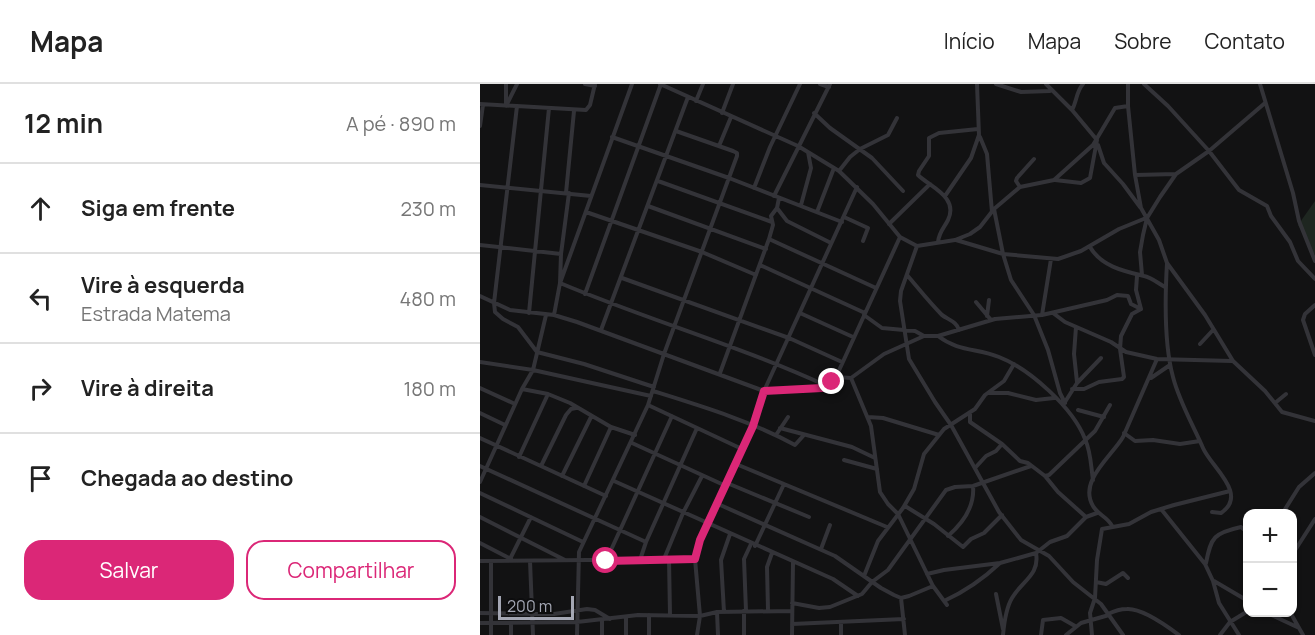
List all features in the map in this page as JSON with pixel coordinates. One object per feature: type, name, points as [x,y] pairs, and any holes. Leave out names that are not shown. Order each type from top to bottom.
[{"type":"street","points":[[506,84],[506,106]]},
{"type":"street","points":[[506,106],[517,84]]},
{"type":"street","points":[[480,126],[481,105],[574,111],[588,109],[595,85],[585,84]]},
{"type":"street","points":[[560,283],[632,84]]},
{"type":"street","points":[[585,294],[661,84],[674,87],[696,101],[798,146],[839,171],[857,187],[900,237],[916,246],[955,240],[1003,254],[1051,259],[1064,257],[1090,247],[1119,230],[1147,218]]},
{"type":"street","points":[[696,101],[703,84]]},
{"type":"street","points":[[722,113],[733,84]]},
{"type":"street","points":[[754,188],[800,84]]},
{"type":"street","points":[[774,196],[814,113],[830,86],[820,84]]},
{"type":"street","points":[[977,84],[978,129],[987,154],[993,211],[1003,254],[1016,290],[1034,315],[1048,350],[1064,404],[1086,441],[1093,480],[1090,501],[1097,513],[1112,526]]},
{"type":"street","points":[[996,84],[1014,91],[1051,91]]},
{"type":"street","points":[[1046,84],[1072,110],[1098,142],[1104,163],[1141,208],[1159,240],[1167,263],[1233,361],[1284,413],[1315,421]]},
{"type":"street","points":[[1072,110],[1083,84]]},
{"type":"street","points":[[1128,84],[1135,175],[1141,208]]},
{"type":"street","points":[[1144,84],[1157,94],[1209,151],[1239,190],[1266,206],[1290,242],[1298,261],[1315,279]]},
{"type":"street","points":[[1260,84],[1293,192],[1299,221],[1315,261]]},
{"type":"street","points":[[601,330],[688,97]]},
{"type":"street","points":[[1141,309],[1136,290],[1140,276],[1140,252],[1147,218],[1176,174],[1209,151],[1265,103]]},
{"type":"street","points":[[517,106],[494,303],[495,312],[518,327],[537,352],[584,364],[713,410],[776,435],[795,446],[804,435]]},
{"type":"street","points":[[955,240],[976,230],[1020,187],[1054,180],[1081,183],[1088,180],[1091,176],[1098,142],[1115,108],[1128,106]]},
{"type":"street","points":[[529,312],[549,108]]},
{"type":"street","points":[[554,315],[560,283],[574,111]]},
{"type":"street","points":[[814,113],[830,128],[872,158],[903,191]]},
{"type":"street","points":[[719,146],[731,117]]},
{"type":"street","points":[[839,171],[860,149],[888,135],[897,118]]},
{"type":"street","points":[[938,242],[950,212],[945,196],[918,173],[929,156],[930,136],[978,129]]},
{"type":"street","points":[[577,635],[578,561],[583,542],[596,519],[648,405],[664,354],[737,153],[676,131]]},
{"type":"street","points":[[945,196],[970,158],[979,135]]},
{"type":"street","points":[[612,137],[729,178],[842,222]]},
{"type":"street","points":[[1054,180],[1098,142]]},
{"type":"street","points":[[801,205],[811,168],[808,152]]},
{"type":"street","points":[[1020,187],[1016,182],[1017,178],[1034,159]]},
{"type":"street","points":[[817,212],[834,168]]},
{"type":"street","points":[[1135,175],[1176,174]]},
{"type":"street","points":[[658,181],[772,222]]},
{"type":"street","points":[[889,224],[930,184]]},
{"type":"street","points":[[480,185],[591,196]]},
{"type":"street","points":[[697,635],[700,616],[695,559],[700,540],[753,426],[764,391],[857,187]]},
{"type":"street","points":[[720,373],[766,249],[772,222],[771,216],[777,208],[779,198]]},
{"type":"street","points":[[648,206],[766,249]]},
{"type":"street","points":[[777,208],[787,221],[831,243]]},
{"type":"street","points":[[586,212],[702,252],[756,275]]},
{"type":"street","points":[[844,217],[868,228],[863,241]]},
{"type":"street","points":[[480,296],[510,310],[554,315],[601,330],[764,391],[822,388],[828,386],[836,376],[900,237]]},
{"type":"street","points":[[769,239],[876,288]]},
{"type":"street","points":[[480,245],[561,254]]},
{"type":"street","points":[[916,246],[900,301],[909,359],[951,425],[992,502],[1021,540],[1052,559],[1073,582],[1095,598],[1123,635]]},
{"type":"street","points":[[1090,247],[1100,260],[1165,287]]},
{"type":"street","points":[[1042,315],[1051,259]]},
{"type":"street","points":[[1167,263],[1165,287],[1170,365],[1182,402],[1200,441],[1208,457],[1222,474],[1232,499],[1226,510],[1221,513],[1212,512]]},
{"type":"street","points":[[760,265],[864,314],[882,328],[915,331],[924,336]]},
{"type":"street","points":[[907,274],[929,303],[957,324],[959,330]]},
{"type":"street","points":[[621,278],[740,319],[842,362]]},
{"type":"street","points":[[560,283],[612,304],[778,363],[828,386]]},
{"type":"street","points":[[836,376],[851,378],[884,354],[924,336],[938,336],[991,320],[1053,313],[1119,295],[1127,296],[1131,304],[1141,309]]},
{"type":"street","points":[[985,310],[988,300]]},
{"type":"street","points":[[976,302],[991,320]]},
{"type":"street","points":[[1315,305],[1305,314],[1303,320],[1315,355]]},
{"type":"street","points":[[1072,389],[1084,389],[1099,382],[1123,378],[1121,336],[1130,317],[1141,309]]},
{"type":"street","points":[[800,313],[854,337]]},
{"type":"street","points":[[1053,313],[1065,322],[1111,342],[1120,349],[1157,359],[1233,361]]},
{"type":"street","points":[[480,482],[522,389],[533,370],[546,315]]},
{"type":"street","points":[[1076,326],[1074,354],[1077,383]]},
{"type":"street","points":[[1200,344],[1213,330]]},
{"type":"street","points":[[938,336],[962,349],[985,352],[1014,364],[1038,380],[1054,398],[1064,404]]},
{"type":"street","points":[[1064,404],[1072,389],[1101,358]]},
{"type":"street","points":[[1093,480],[1100,466],[1118,446],[1157,359]]},
{"type":"street","points":[[480,362],[533,370],[651,396]]},
{"type":"street","points":[[864,576],[878,541],[904,506],[918,478],[924,454],[939,435],[970,412],[987,393],[1004,381],[1014,364]]},
{"type":"street","points":[[1149,379],[1170,365]]},
{"type":"street","points":[[851,378],[868,417],[873,435],[880,492],[898,514],[933,586],[946,603],[975,585],[1000,563]]},
{"type":"street","points":[[527,380],[536,391]]},
{"type":"street","points":[[480,388],[515,404]]},
{"type":"street","points":[[522,389],[564,400],[611,427],[635,435]]},
{"type":"street","points":[[987,393],[1010,393],[1036,400],[1054,398]]},
{"type":"street","points":[[519,457],[548,394]]},
{"type":"street","points":[[1275,403],[1286,394]]},
{"type":"street","points":[[564,400],[566,415]]},
{"type":"street","points":[[648,405],[742,449]]},
{"type":"street","points":[[1045,476],[1049,475],[1086,441],[1110,405]]},
{"type":"street","points":[[541,466],[566,415],[571,409],[576,408]]},
{"type":"street","points":[[1078,410],[1104,417]]},
{"type":"street","points":[[480,412],[505,425]]},
{"type":"street","points":[[970,412],[970,422],[1002,444],[1020,461],[1045,476],[1058,492],[1086,517]]},
{"type":"street","points":[[606,561],[653,453],[672,416]]},
{"type":"street","points":[[562,476],[591,417]]},
{"type":"street","points":[[776,435],[788,417]]},
{"type":"street","points":[[868,417],[883,418],[939,435]]},
{"type":"street","points":[[584,486],[611,427]]},
{"type":"street","points":[[640,560],[697,428]]},
{"type":"street","points":[[780,428],[852,447],[875,458]]},
{"type":"street","points":[[1124,433],[1135,441],[1153,440],[1180,444],[1200,441]]},
{"type":"street","points":[[480,438],[606,496]]},
{"type":"street","points":[[632,443],[702,476],[809,517]]},
{"type":"street","points":[[975,468],[1002,444]]},
{"type":"street","points":[[844,460],[877,469]]},
{"type":"street","points":[[736,464],[887,528]]},
{"type":"street","points":[[480,466],[646,542]]},
{"type":"street","points":[[792,603],[819,608],[840,604],[859,596],[888,570],[946,490],[973,486],[1031,466]]},
{"type":"street","points":[[1285,509],[1299,487],[1315,473]]},
{"type":"street","points":[[670,615],[667,559],[683,513],[702,476]]},
{"type":"street","points":[[614,481],[833,579],[859,596]]},
{"type":"street","points":[[744,635],[744,559],[784,484]]},
{"type":"street","points":[[948,537],[964,521],[974,492],[973,486]]},
{"type":"street","points":[[1092,635],[1090,613],[1095,598],[1100,533],[1104,528],[1129,524],[1161,509],[1230,491]]},
{"type":"street","points":[[480,493],[583,542]]},
{"type":"street","points":[[718,504],[835,556],[872,582],[901,598],[933,586]]},
{"type":"street","points":[[904,506],[934,524],[963,547],[971,539],[984,533],[1002,515]]},
{"type":"street","points":[[1161,509],[1205,564],[1219,603],[1239,635]]},
{"type":"street","points":[[927,574],[1000,563],[1038,551],[1050,542],[1067,536],[1086,517],[1097,513]]},
{"type":"street","points":[[480,517],[566,561]]},
{"type":"street","points":[[512,560],[531,517]]},
{"type":"street","points":[[1297,548],[1315,519]]},
{"type":"street","points":[[821,549],[830,525]]},
{"type":"street","points":[[1205,564],[1208,549],[1215,536],[1241,527],[1243,529]]},
{"type":"street","points":[[724,612],[721,560],[730,534]]},
{"type":"street","points":[[480,543],[512,560]]},
{"type":"street","points":[[1003,633],[1012,597],[1035,571],[1038,551]]},
{"type":"street","points":[[768,610],[767,567],[772,553]]},
{"type":"street","points":[[480,561],[695,559]]},
{"type":"street","points":[[490,635],[491,561]]},
{"type":"street","points":[[530,561],[533,635]]},
{"type":"street","points":[[792,635],[793,562]]},
{"type":"street","points":[[1096,582],[1106,584],[1123,573],[1126,573],[1128,578]]},
{"type":"street","points":[[1213,581],[1243,598]]},
{"type":"street","points":[[996,594],[1003,633]]},
{"type":"street","points":[[901,598],[905,635]]},
{"type":"street","points":[[1066,635],[1075,626],[1119,610],[1131,609],[1179,635]]},
{"type":"street","points":[[480,613],[532,614],[595,610],[610,619]]},
{"type":"street","points":[[480,622],[577,622],[602,621],[626,616],[700,616],[717,612],[792,611]]},
{"type":"street","points":[[717,612],[718,635]]},
{"type":"street","points":[[1220,635],[1230,622],[1243,613]]},
{"type":"street","points":[[649,615],[649,635]]},
{"type":"street","points":[[626,616],[626,635]]},
{"type":"street","points":[[1276,617],[1297,627]]},
{"type":"street","points":[[1292,617],[1303,635]]},
{"type":"street","points":[[1041,635],[1043,620],[1061,618],[1075,626]]},
{"type":"street","points":[[792,624],[904,619]]},
{"type":"street","points":[[602,621],[602,635]]},
{"type":"street","points":[[841,622],[841,635]]},
{"type":"street","points":[[511,623],[511,635]]},
{"type":"shaded area","points":[[1315,201],[1315,255],[1298,225]]},
{"type":"route","points":[[606,561],[695,559],[700,540],[753,426],[764,391],[822,388],[832,382]]}]
